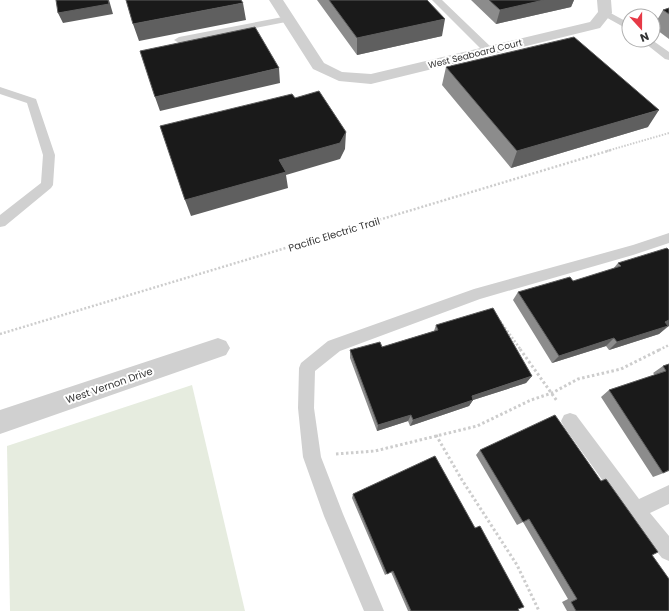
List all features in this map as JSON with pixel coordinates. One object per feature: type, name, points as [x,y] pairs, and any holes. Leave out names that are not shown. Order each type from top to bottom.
[{"type":"street","points":[[276,0],[288,19]]},
{"type":"street","name":"West Seaboard Court","points":[[288,19],[318,66],[339,76],[371,79],[595,25],[605,6]]},
{"type":"street","name":"West Vernon Drive","points":[[0,422],[218,348]]},
{"type":"lane","points":[[437,0],[489,51]]},
{"type":"lane","points":[[605,6],[621,20]]},
{"type":"lane","points":[[179,40],[288,19]]},
{"type":"lane","points":[[657,48],[669,57]]},
{"type":"lane","points":[[0,90],[32,101],[49,154],[47,185],[0,222]]},
{"type":"lane","points":[[374,611],[334,516],[312,457],[306,408],[307,368],[334,346],[479,293],[633,250],[669,238]]},
{"type":"lane","points":[[570,421],[636,510],[669,551]]},
{"type":"lane","points":[[636,510],[669,494]]},
{"type":"path","name":"Pacific Electric Trail","points":[[0,334],[669,133]]},
{"type":"path","points":[[479,293],[552,393],[570,421]]},
{"type":"path","points":[[312,457],[375,451],[476,426],[531,400],[552,393],[578,379],[621,369],[669,345]]},
{"type":"path","points":[[436,436],[462,480],[517,565],[539,611]]},
{"type":"shaded area","points":[[192,385],[245,611],[10,611],[7,446]]},
{"type":"building","points":[[56,0],[108,0],[109,4],[58,13]]},
{"type":"building","points":[[126,0],[241,0],[243,3],[133,24]]},
{"type":"building","points":[[329,0],[427,0],[445,19],[357,38]]},
{"type":"building","points":[[489,0],[544,0],[500,10]]},
{"type":"building","points":[[669,8],[669,14],[663,10]]},
{"type":"building","points":[[255,27],[279,68],[155,97],[140,51]]},
{"type":"building","points":[[574,37],[659,110],[517,151],[446,67]]},
{"type":"building","points":[[319,91],[346,132],[340,143],[279,160],[286,172],[185,200],[160,126],[292,94],[295,98]]},
{"type":"building","points":[[667,248],[669,250],[669,320],[665,322],[668,326],[617,342],[614,338],[559,356],[518,292],[570,277],[573,281],[621,266],[618,263]]},
{"type":"building","points":[[493,308],[532,376],[472,396],[473,400],[413,420],[411,415],[378,425],[350,350],[380,342],[382,347],[438,330],[436,325]]},
{"type":"building","points":[[669,364],[669,470],[663,473],[609,390],[666,371],[663,366]]},
{"type":"building","points":[[555,415],[601,481],[606,479],[658,552],[652,555],[669,579],[669,611],[576,611],[571,602],[577,599],[529,519],[523,522],[480,450]]},
{"type":"building","points":[[435,456],[475,528],[480,526],[524,607],[518,609],[519,611],[411,611],[393,571],[387,574],[353,494]]}]
